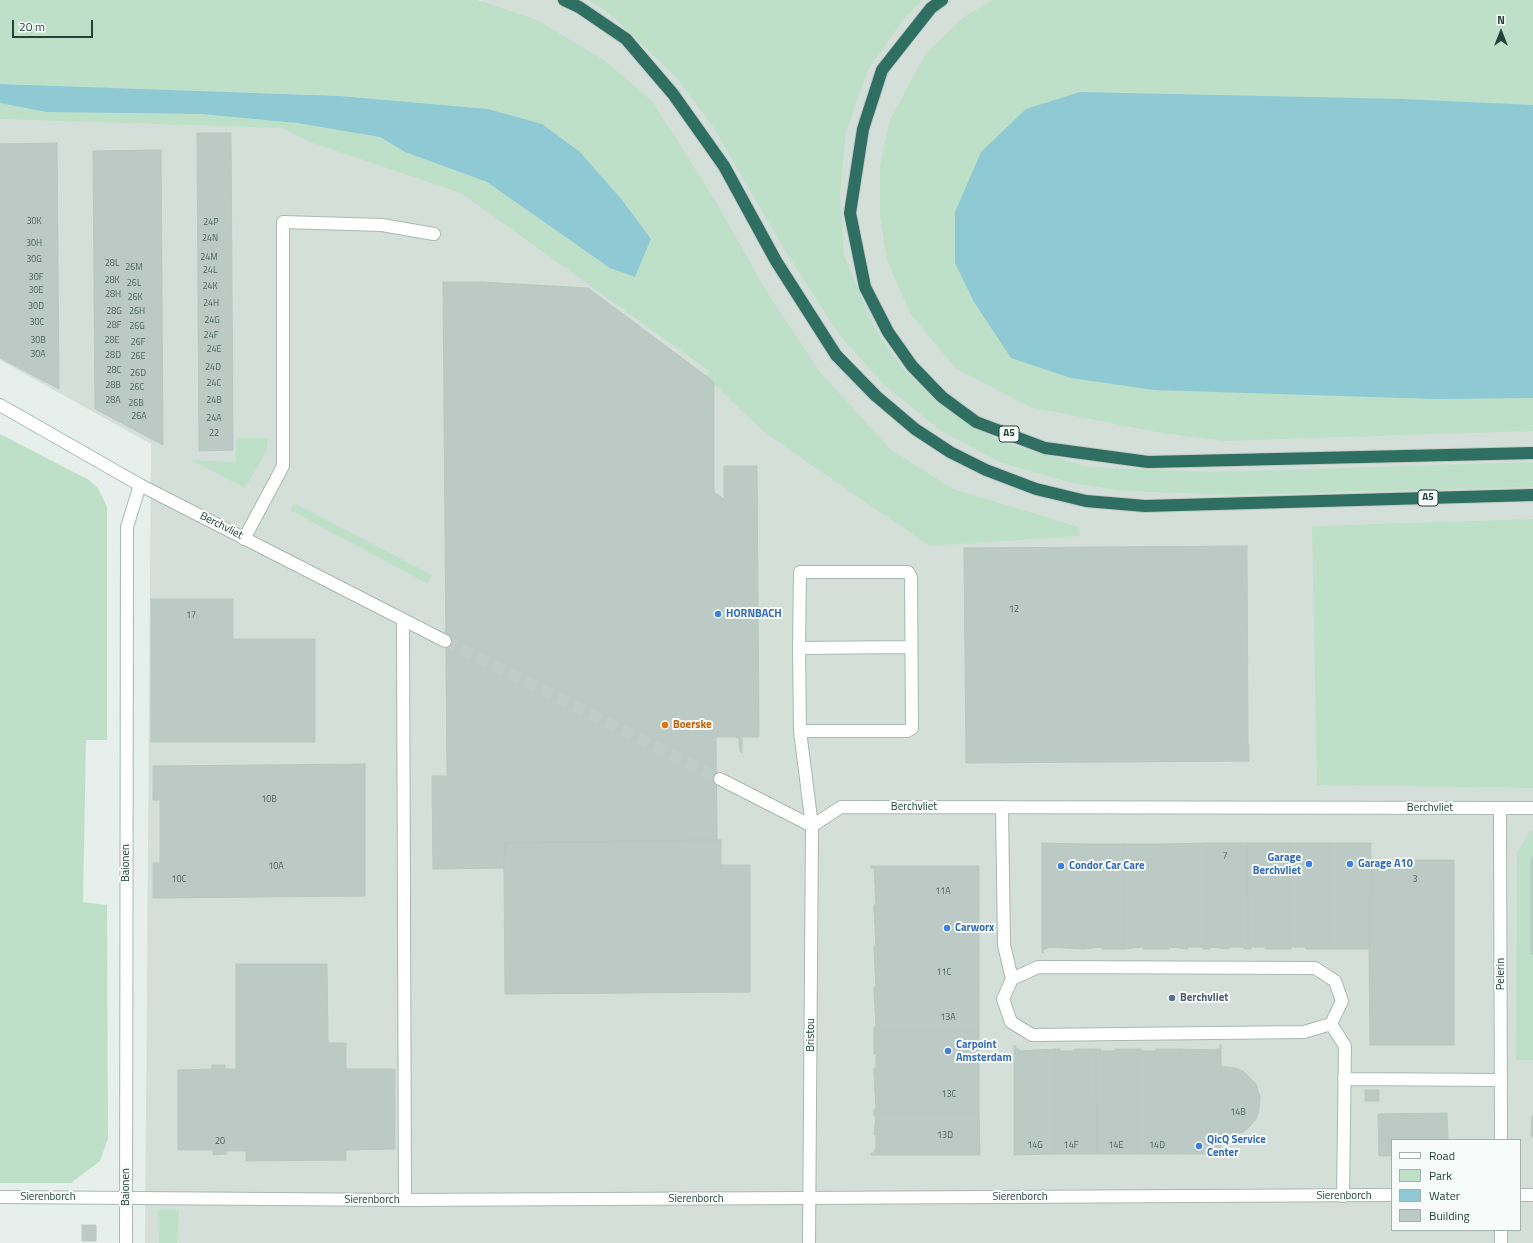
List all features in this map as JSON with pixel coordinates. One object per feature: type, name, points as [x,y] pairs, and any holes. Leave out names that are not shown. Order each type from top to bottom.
[{"type":"highway","name":"A5","points":[[564,0],[580,7],[626,39],[673,94],[724,166],[776,261],[836,355],[876,396],[915,429],[950,452],[986,470],[1036,489],[1086,501],[1145,506],[1533,495]]},
{"type":"highway","name":"A5","points":[[942,0],[931,8],[882,70],[862,129],[850,213],[865,287],[888,332],[912,366],[942,397],[976,422],[1046,448],[1148,462],[1533,453]]},
{"type":"street","points":[[244,538],[283,466],[283,222],[382,224],[434,234]]},
{"type":"street","name":"Berchvliet","points":[[0,405],[140,485],[403,621],[445,641]]},
{"type":"street","name":"Baionen","points":[[126,1243],[127,527],[140,485]]},
{"type":"street","name":"Bristou","points":[[809,1243],[812,826],[800,731],[800,572],[908,572],[911,577],[911,647]]},
{"type":"street","points":[[403,621],[405,1200]]},
{"type":"street","points":[[799,648],[911,647],[912,728],[907,731],[800,731]]},
{"type":"street","points":[[720,779],[812,826]]},
{"type":"street","name":"Berchvliet","points":[[812,826],[841,807],[1533,808]]},
{"type":"street","points":[[1002,807],[1004,944],[1012,978],[1002,999],[1011,1022],[1032,1035],[1304,1032],[1331,1024],[1342,1001],[1335,981],[1315,968],[1038,967],[1012,978]]},
{"type":"street","name":"Pelerin","points":[[1500,809],[1501,1139]]},
{"type":"street","points":[[1331,1024],[1345,1046],[1343,1196]]},
{"type":"street","points":[[1344,1079],[1501,1080]]},
{"type":"street","name":"Sierenborch","points":[[0,1197],[405,1200],[1391,1195]]},
{"type":"street","points":[[1521,1195],[1533,1195]]},
{"type":"street","points":[[1501,1231],[1501,1243]]},
{"type":"shaded area","points":[[482,0],[1533,0],[1533,1243],[145,1243],[151,444],[0,360],[0,87],[484,55]]},
{"type":"green space","points":[[0,0],[478,0],[537,20],[605,61],[652,101],[713,197],[768,294],[820,372],[890,449],[953,489],[1079,527],[1080,536],[930,546],[763,431],[706,376],[709,371],[461,193],[310,142],[282,128],[0,119],[0,103],[46,112],[201,114],[297,123],[380,137],[405,152],[487,182],[610,268],[635,277],[651,239],[622,200],[580,153],[541,124],[488,109],[340,96],[0,84]]},
{"type":"green space","points":[[589,0],[923,0],[903,20],[869,68],[846,131],[840,195],[844,255],[874,327],[902,368],[942,406],[1001,442],[1089,467],[1211,472],[1533,462],[1533,487],[1233,495],[1124,491],[1072,483],[999,462],[941,431],[883,384],[839,334],[784,249],[714,128],[676,77],[609,13]]},
{"type":"green space","points":[[992,0],[1533,0],[1533,431],[1226,441],[1161,433],[1030,407],[955,368],[910,313],[887,260],[880,216],[880,166],[890,120],[926,53],[964,17]]},
{"type":"green space","points":[[0,434],[89,480],[98,488],[107,507],[107,740],[86,740],[83,902],[107,905],[108,1139],[100,1161],[71,1183],[0,1183]]},
{"type":"green space","points":[[237,438],[268,438],[266,452],[245,488],[191,460],[235,462]]},
{"type":"green space","points":[[294,503],[432,575],[428,584],[290,510]]},
{"type":"green space","points":[[1533,519],[1533,788],[1317,785],[1312,526]]},
{"type":"green space","points":[[1533,830],[1533,1060],[1516,1060],[1517,853],[1530,831]]},
{"type":"green space","points":[[158,1210],[179,1210],[177,1243],[159,1243]]},
{"type":"water","points":[[0,84],[340,96],[488,109],[542,124],[580,152],[622,200],[651,239],[635,277],[610,268],[487,182],[405,152],[380,137],[297,123],[201,114],[46,112],[0,103]]},
{"type":"water","points":[[1080,92],[1402,99],[1533,105],[1533,398],[1435,399],[1154,390],[1071,378],[1011,358],[974,302],[955,263],[955,212],[981,152],[1026,109]]},
{"type":"building","points":[[197,133],[231,133],[233,450],[199,451]]},
{"type":"building","points":[[57,143],[59,389],[0,358],[0,144]]},
{"type":"building","points":[[161,150],[163,445],[95,409],[93,151]]},
{"type":"building","points":[[443,282],[481,282],[588,288],[714,382],[714,492],[724,499],[724,466],[757,466],[759,737],[742,737],[742,753],[740,751],[739,739],[736,737],[716,737],[717,840],[505,843],[504,868],[433,869],[432,776],[447,776]]},
{"type":"building","points":[[1247,546],[1249,761],[966,763],[964,548]]},
{"type":"building","points":[[151,599],[233,599],[233,639],[315,639],[315,742],[151,742]]},
{"type":"building","points":[[365,764],[365,896],[153,898],[153,863],[160,863],[160,800],[153,800],[153,766]]},
{"type":"building","points":[[721,840],[721,865],[750,865],[750,992],[505,994],[505,843]]},
{"type":"building","points":[[1042,843],[1083,844],[1083,949],[1047,947],[1047,949],[1043,949],[1042,953]]},
{"type":"building","points":[[1206,843],[1206,949],[1203,949],[1203,947],[1188,947],[1188,949],[1169,947],[1169,949],[1165,949],[1165,844]]},
{"type":"building","points":[[1206,843],[1247,843],[1248,949],[1244,949],[1244,947],[1229,947],[1229,949],[1210,947],[1210,949],[1206,949]]},
{"type":"building","points":[[1247,843],[1289,843],[1289,949],[1265,949],[1265,947],[1251,947],[1251,949],[1248,949]]},
{"type":"building","points":[[1289,843],[1330,843],[1330,949],[1306,949],[1306,947],[1291,947],[1291,949],[1289,949]]},
{"type":"building","points":[[1330,843],[1371,843],[1370,949],[1330,949]]},
{"type":"building","points":[[1083,844],[1124,844],[1124,949],[1102,949],[1102,947],[1083,949]]},
{"type":"building","points":[[1124,844],[1165,844],[1165,949],[1143,949],[1143,947],[1124,949]]},
{"type":"building","points":[[1533,857],[1533,954],[1531,954],[1531,859]]},
{"type":"building","points":[[1371,860],[1454,860],[1454,1045],[1370,1045],[1369,949]]},
{"type":"building","points":[[871,866],[979,866],[979,908],[874,908],[874,905],[876,905],[874,868],[871,868]]},
{"type":"building","points":[[874,908],[979,908],[979,949],[874,949],[874,946],[876,946]]},
{"type":"building","points":[[874,949],[979,949],[979,990],[874,990],[874,987],[876,987]]},
{"type":"building","points":[[236,964],[327,964],[328,1043],[346,1043],[346,1069],[395,1069],[395,1149],[346,1150],[346,1160],[246,1161],[246,1151],[226,1151],[226,1154],[213,1155],[213,1150],[178,1150],[178,1070],[212,1069],[212,1065],[225,1065],[225,1069],[236,1069]]},
{"type":"building","points":[[874,990],[979,990],[979,1031],[874,1031],[874,1027],[876,1027]]},
{"type":"building","points":[[874,1031],[979,1031],[979,1072],[874,1072],[874,1068],[876,1068],[876,1054],[874,1054]]},
{"type":"building","points":[[1220,1045],[1221,1154],[1179,1154],[1179,1049],[1216,1050],[1220,1049]]},
{"type":"building","points":[[1014,1046],[1016,1046],[1016,1049],[1019,1049],[1019,1051],[1055,1049],[1055,1154],[1014,1155]]},
{"type":"building","points":[[1055,1049],[1060,1049],[1060,1051],[1074,1051],[1074,1049],[1096,1049],[1097,1154],[1055,1154]]},
{"type":"building","points":[[1096,1049],[1101,1049],[1101,1051],[1115,1051],[1115,1049],[1138,1049],[1138,1154],[1097,1154]]},
{"type":"building","points":[[1138,1049],[1141,1049],[1141,1051],[1156,1051],[1156,1049],[1179,1049],[1179,1154],[1138,1154]]},
{"type":"building","points":[[1221,1066],[1243,1071],[1256,1084],[1260,1097],[1259,1110],[1256,1119],[1250,1126],[1243,1132],[1221,1137]]},
{"type":"building","points":[[874,1072],[979,1072],[979,1113],[874,1113],[874,1109],[876,1109]]},
{"type":"building","points":[[1365,1090],[1379,1090],[1379,1101],[1365,1101]]},
{"type":"building","points":[[874,1113],[979,1113],[980,1155],[871,1155],[871,1153],[874,1153],[874,1150],[876,1150],[876,1135],[874,1135],[876,1116],[874,1116]]},
{"type":"building","points":[[1447,1113],[1448,1139],[1391,1139],[1391,1156],[1379,1156],[1378,1114]]},
{"type":"building","points":[[1533,1116],[1533,1138],[1531,1136]]},
{"type":"building","points":[[82,1225],[96,1225],[96,1241],[82,1241]]},
{"type":"tunnel","points":[[445,641],[720,779]]},
{"type":"place","name":"HORNBACH","points":[[718,614]]},
{"type":"place","name":"Boerske","points":[[665,725]]},
{"type":"place","name":"Garage Berchvliet","points":[[1309,864]]},
{"type":"place","name":"Garage A10","points":[[1350,864]]},
{"type":"place","name":"Condor Car Care","points":[[1061,866]]},
{"type":"place","name":"Carworx","points":[[947,928]]},
{"type":"place","name":"Berchvliet","points":[[1172,998]]},
{"type":"place","name":"Carpoint Amsterdam","points":[[948,1051]]},
{"type":"place","name":"QicQ Service Center","points":[[1199,1146]]}]
